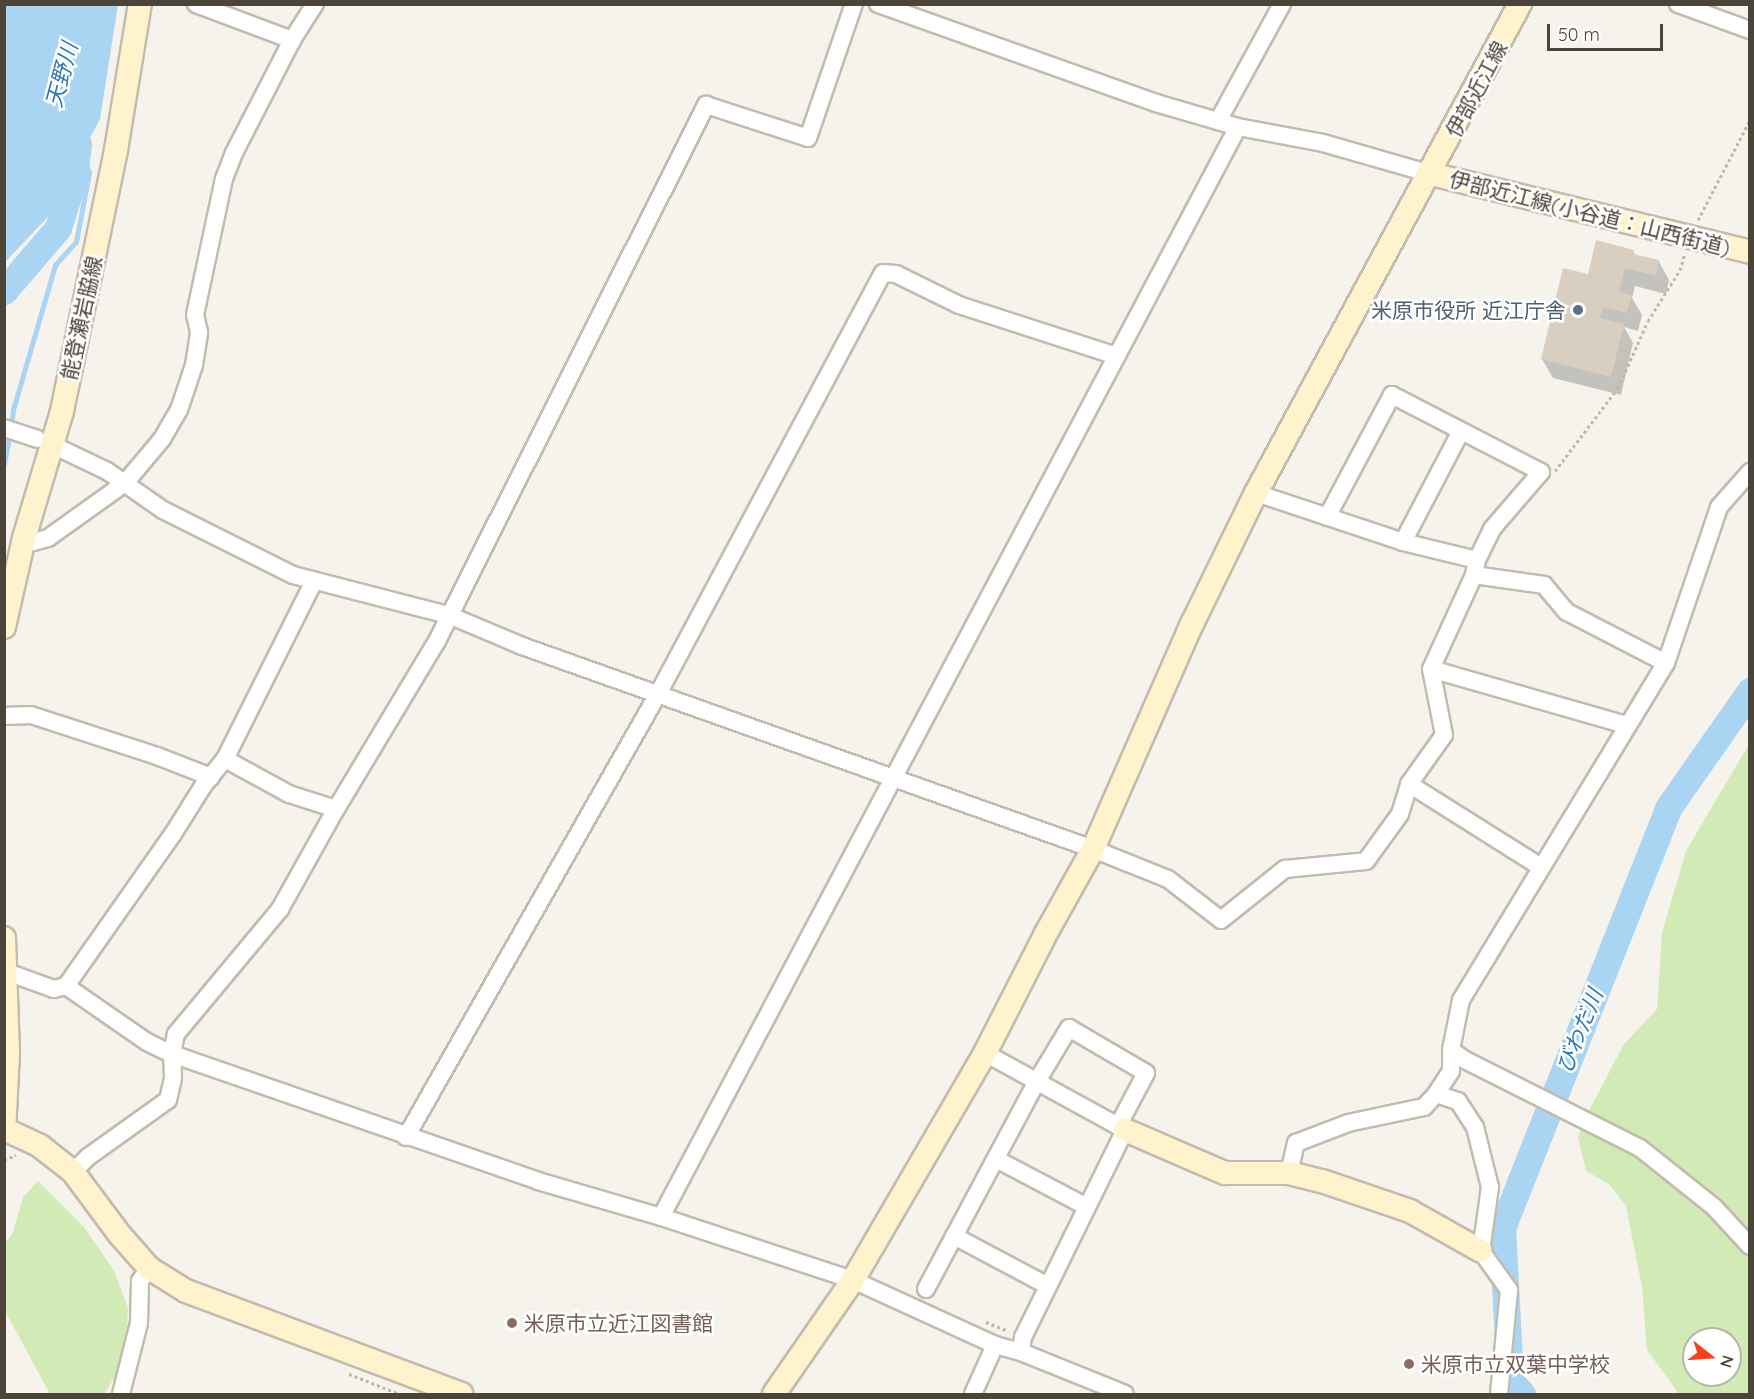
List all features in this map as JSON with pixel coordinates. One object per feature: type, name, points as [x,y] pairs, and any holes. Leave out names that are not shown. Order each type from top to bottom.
[{"type":"street","name":"能登瀬岩脇線","points":[[4,627],[24,538],[62,411],[116,150],[140,4]]},
{"type":"street","points":[[24,538],[33,542],[48,537],[125,483],[162,439],[179,410],[194,365],[199,332],[195,315],[224,179],[234,153],[292,40],[315,4]]},
{"type":"street","points":[[73,1172],[88,1157],[168,1100],[173,1078],[171,1054],[176,1034],[280,909],[336,809],[451,616],[706,105],[808,138],[854,4]]},
{"type":"street","points":[[878,4],[1156,103],[1238,127],[1323,143],[1431,174]]},
{"type":"street","points":[[1218,121],[1282,4]]},
{"type":"street","name":"伊部近江線","points":[[774,1395],[853,1280],[985,1053],[1093,849],[1192,624],[1256,493],[1431,174],[1520,4]]},
{"type":"street","points":[[1678,4],[1749,30]]},
{"type":"street","points":[[203,6],[292,40]]},
{"type":"street","points":[[661,1217],[1238,127]]},
{"type":"street","name":"伊部近江線(小谷道：山西街道)","points":[[1431,174],[1749,252]]},
{"type":"street","points":[[406,1137],[658,694],[883,273],[896,274],[959,305],[1117,356]]},
{"type":"street","points":[[61,449],[107,471],[163,510],[293,575],[451,616],[522,646],[893,780],[1093,849],[1168,879],[1221,920],[1285,869],[1366,861],[1400,814],[1409,784],[1444,735],[1431,669],[1492,529],[1541,472],[1392,395],[1327,517]]},
{"type":"street","points":[[4,428],[37,440]]},
{"type":"street","points":[[1403,542],[1461,431]]},
{"type":"street","points":[[1289,1173],[1296,1143],[1348,1123],[1424,1107],[1436,1094],[1451,1071],[1451,1050],[1461,1000],[1626,725],[1666,663],[1719,507],[1749,472]]},
{"type":"street","points":[[1256,493],[1476,567],[1544,585],[1567,612],[1666,663]]},
{"type":"street","points":[[5,971],[54,989],[66,986],[225,759],[315,580]]},
{"type":"street","points":[[1431,669],[1626,725]]},
{"type":"street","points":[[4,716],[30,715],[157,756],[211,777]]},
{"type":"street","points":[[225,759],[289,794],[336,809]]},
{"type":"street","points":[[1409,784],[1541,867]]},
{"type":"street","points":[[4,939],[8,1053],[5,1130],[40,1146],[73,1172],[120,1235],[149,1268],[186,1291],[461,1395]]},
{"type":"street","points":[[66,986],[147,1041],[171,1054],[538,1181],[661,1217],[853,1280],[995,1345],[1021,1352],[1125,1395]]},
{"type":"street","points":[[926,1289],[1037,1082],[1069,1028],[1146,1073],[1087,1207],[1023,1337],[1021,1352]]},
{"type":"street","points":[[1451,1050],[1465,1060],[1640,1148],[1714,1207],[1749,1246]]},
{"type":"street","points":[[985,1053],[1122,1128],[1224,1173],[1289,1173],[1322,1181],[1410,1211],[1481,1251],[1509,1290],[1499,1395]]},
{"type":"street","points":[[1436,1094],[1458,1101],[1475,1127],[1490,1187],[1481,1251]]},
{"type":"street","points":[[996,1159],[1087,1207]]},
{"type":"street","points":[[954,1236],[1048,1286]]},
{"type":"street","points":[[121,1395],[139,1323],[140,1281],[149,1268]]},
{"type":"street","points":[[973,1395],[995,1345]]},
{"type":"path","points":[[1553,473],[1618,388],[1648,321],[1680,270],[1689,236],[1749,120]]},
{"type":"green space","points":[[1749,744],[1749,1394],[1679,1394],[1647,1350],[1642,1287],[1626,1206],[1609,1184],[1586,1171],[1578,1137],[1582,1124],[1624,1044],[1657,1009],[1662,933],[1686,851]]},
{"type":"green space","points":[[38,1181],[84,1227],[114,1271],[128,1308],[125,1361],[104,1394],[50,1394],[5,1311],[5,1242],[12,1235],[23,1197]]},
{"type":"water","name":"天野川","points":[[5,4],[118,5],[100,119],[47,218],[5,262]]},
{"type":"building","name":"米原市役所 近江庁舎","points":[[1596,240],[1634,250],[1633,254],[1659,260],[1656,276],[1625,268],[1619,292],[1632,295],[1627,313],[1603,307],[1600,318],[1624,324],[1611,377],[1541,359],[1563,268],[1588,274]]},
{"type":"waterway","points":[[4,291],[58,228],[74,177],[78,144],[69,130]]},
{"type":"waterway","points":[[11,426],[13,410],[55,265],[76,242],[89,173],[80,148]]},
{"type":"waterway","points":[[4,464],[10,434]]},
{"type":"waterway","name":"びわだ川","points":[[1522,1394],[1510,1380],[1502,1228],[1668,808],[1750,691]]},
{"type":"place","name":"米原市役所 近江庁舎","points":[[1578,310]]},
{"type":"place","name":"米原市立近江図書館","points":[[512,1323]]},
{"type":"place","name":"米原市立双葉中学校","points":[[1409,1364]]}]
